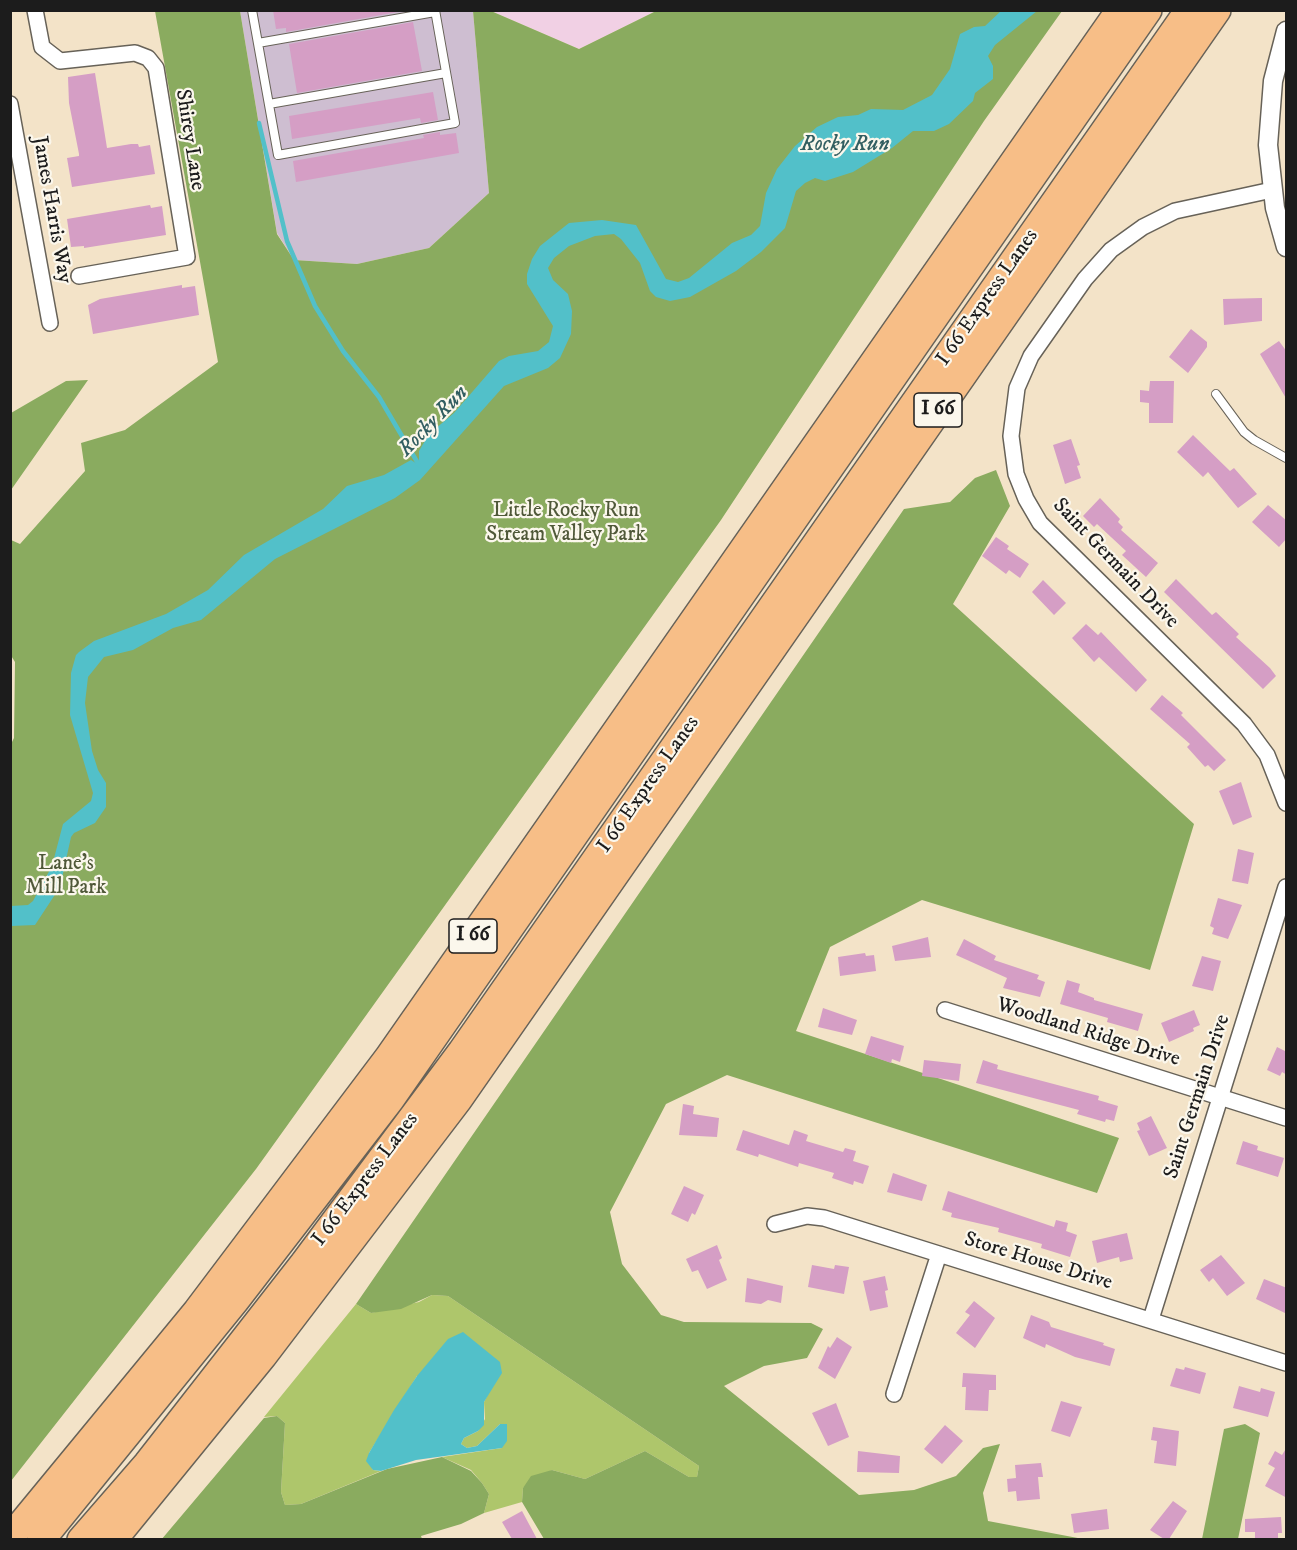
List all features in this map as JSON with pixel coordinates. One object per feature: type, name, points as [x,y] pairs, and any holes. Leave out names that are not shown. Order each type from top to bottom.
[{"type":"highway","name":"I 66","points":[[10,1538],[197,1311],[388,1058],[1120,10]]},
{"type":"highway","name":"I 66 Express Lanes","points":[[41,1539],[236,1301],[390,1100],[1148,10]]},
{"type":"highway","name":"I 66 Express Lanes","points":[[81,1539],[147,1464],[304,1263],[462,1051],[1189,10]]},
{"type":"highway","name":"I 66","points":[[112,1539],[270,1347],[458,1100],[1216,10]]},
{"type":"street","name":"Shirey Lane","points":[[37,18],[42,47],[60,61],[135,52],[148,58],[156,68],[187,257],[79,276]]},
{"type":"street","points":[[1287,31],[1273,81],[1269,145],[1272,190],[1287,247]]},
{"type":"street","name":"James Harris Way","points":[[10,104],[50,323]]},
{"type":"street","name":"Saint Germain Drive","points":[[1272,190],[1203,203],[1175,211],[1143,227],[1112,250],[1085,279],[1031,356],[1017,388],[1011,436],[1016,474],[1026,499],[1040,523],[1244,724],[1267,754],[1287,803]]},
{"type":"street","name":"Saint Germain Drive","points":[[1151,1319],[1287,887]]},
{"type":"street","name":"Woodland Ridge Drive","points":[[945,1010],[1287,1118]]},
{"type":"street","name":"Store House Drive","points":[[775,1224],[807,1216],[824,1218],[1287,1363]]},
{"type":"street","points":[[894,1394],[939,1254]]},
{"type":"lane","points":[[252,10],[278,155],[455,123],[435,11],[258,43]]},
{"type":"lane","points":[[269,104],[446,73]]},
{"type":"lane","points":[[1216,393],[1244,432],[1287,458]]},
{"type":"shaded area","points":[[240,11],[473,11],[489,193],[429,248],[357,264],[294,260],[277,233]]},
{"type":"shaded area","points":[[491,11],[656,11],[579,49]]},
{"type":"green space","points":[[155,11],[240,11],[277,234],[294,260],[357,264],[429,248],[489,193],[473,11],[491,11],[579,49],[656,11],[1062,11],[984,121],[721,520],[256,1169],[11,1481],[10,746],[14,738],[15,662],[10,654],[11,540],[20,544],[85,471],[81,443],[125,430],[218,362]]},
{"type":"green space","points":[[88,380],[11,490],[11,413],[66,381]]},
{"type":"green space","points":[[996,470],[1010,506],[953,604],[1194,824],[1150,970],[922,900],[830,947],[796,1031],[1119,1138],[1097,1193],[727,1075],[666,1104],[610,1212],[622,1264],[661,1315],[684,1322],[811,1323],[823,1329],[807,1358],[764,1366],[724,1386],[859,1495],[914,1490],[956,1476],[983,1448],[1000,1444],[983,1493],[988,1521],[1083,1539],[544,1539],[522,1502],[523,1488],[531,1476],[552,1470],[585,1479],[645,1451],[689,1477],[697,1477],[699,1466],[448,1296],[432,1295],[401,1309],[371,1313],[356,1304],[904,509],[950,502],[975,478]]},
{"type":"green space","points":[[432,1295],[448,1296],[699,1466],[697,1477],[689,1477],[645,1451],[585,1479],[552,1470],[523,1488],[522,1502],[484,1513],[489,1494],[482,1483],[471,1470],[442,1457],[502,1448],[500,1424],[477,1446],[467,1448],[461,1444],[464,1438],[478,1431],[485,1419],[484,1402],[488,1394],[417,1376],[369,1453],[373,1470],[381,1471],[301,1504],[285,1505],[281,1492],[285,1423],[277,1416],[264,1417],[356,1304],[371,1313],[419,1302]]},
{"type":"green space","points":[[277,1416],[285,1423],[281,1492],[285,1505],[301,1504],[387,1469],[442,1457],[471,1471],[482,1483],[489,1494],[484,1513],[461,1524],[421,1536],[422,1539],[161,1540],[264,1418]]},
{"type":"green space","points":[[1245,1424],[1260,1433],[1238,1539],[1202,1539],[1224,1429]]},
{"type":"water","name":"Rocky Run","points":[[1001,11],[1037,11],[995,45],[988,56],[993,66],[993,79],[975,93],[973,101],[949,124],[934,131],[913,131],[892,148],[853,172],[825,181],[815,178],[805,183],[796,191],[785,228],[761,252],[736,271],[690,297],[670,301],[656,297],[650,291],[640,263],[621,239],[614,234],[595,236],[569,246],[554,258],[548,268],[553,280],[568,294],[572,311],[571,334],[560,358],[548,368],[504,386],[420,480],[395,498],[275,559],[201,620],[173,628],[133,650],[104,657],[88,677],[85,703],[92,751],[98,770],[106,783],[106,807],[95,823],[74,833],[71,837],[60,887],[35,925],[11,926],[11,906],[28,905],[33,901],[52,866],[63,824],[91,801],[93,793],[70,715],[71,673],[79,652],[94,641],[166,614],[208,590],[244,555],[323,509],[347,486],[384,475],[411,460],[419,465],[419,451],[429,434],[454,413],[499,361],[509,356],[538,351],[549,342],[553,326],[527,284],[527,274],[540,246],[569,223],[602,220],[636,225],[666,279],[678,282],[689,278],[732,243],[751,235],[760,226],[766,193],[777,169],[795,146],[817,127],[838,117],[858,115],[871,109],[903,110],[932,95],[950,69],[960,34],[974,27],[985,26]]},
{"type":"water","points":[[463,1332],[500,1362],[502,1373],[484,1402],[484,1425],[464,1438],[461,1444],[467,1448],[477,1446],[500,1424],[507,1424],[507,1441],[502,1448],[416,1460],[381,1471],[373,1470],[366,1461],[394,1410],[417,1376],[448,1339]]},
{"type":"building","points":[[273,10],[409,10],[286,32],[286,28],[276,29]]},
{"type":"building","points":[[413,22],[422,71],[297,93],[289,44]]},
{"type":"building","points":[[95,73],[107,148],[131,144],[138,144],[139,147],[150,145],[155,174],[72,187],[67,158],[79,156],[79,154],[69,103],[68,77]]},
{"type":"building","points":[[433,92],[438,120],[421,123],[420,118],[292,139],[289,116]]},
{"type":"building","points":[[440,132],[440,135],[456,133],[459,153],[296,182],[293,161],[424,138],[423,135]]},
{"type":"building","points":[[150,205],[151,208],[162,206],[166,235],[84,248],[84,246],[71,247],[67,219]]},
{"type":"building","points":[[182,285],[182,288],[195,286],[199,315],[93,334],[88,305],[100,299]]},
{"type":"building","points":[[1262,298],[1262,321],[1224,325],[1223,299]]},
{"type":"building","points":[[1191,329],[1207,342],[1207,347],[1188,373],[1169,357]]},
{"type":"building","points":[[1279,341],[1287,352],[1287,400],[1260,354]]},
{"type":"building","points":[[1150,381],[1174,381],[1173,423],[1149,423],[1149,403],[1140,402],[1140,390],[1149,391]]},
{"type":"building","points":[[1193,435],[1230,471],[1234,468],[1257,494],[1238,508],[1208,472],[1203,477],[1177,452]]},
{"type":"building","points":[[1071,439],[1080,465],[1077,466],[1081,478],[1065,484],[1053,445]]},
{"type":"building","points":[[1100,498],[1120,519],[1118,522],[1123,527],[1121,530],[1158,563],[1146,577],[1122,555],[1126,551],[1097,524],[1094,527],[1083,516]]},
{"type":"building","points":[[1268,505],[1287,521],[1287,538],[1279,547],[1252,522]]},
{"type":"building","points":[[996,537],[1009,546],[1007,549],[1029,564],[1020,578],[1009,570],[1006,574],[982,556]]},
{"type":"building","points":[[1176,579],[1212,615],[1216,612],[1239,634],[1236,637],[1270,668],[1276,676],[1263,689],[1164,592]]},
{"type":"building","points":[[1043,580],[1066,603],[1054,615],[1032,592]]},
{"type":"building","points":[[1086,624],[1098,635],[1101,632],[1147,680],[1136,692],[1099,657],[1094,662],[1072,638]]},
{"type":"building","points":[[1162,695],[1183,713],[1181,715],[1226,760],[1214,771],[1208,765],[1205,767],[1187,747],[1190,744],[1150,709]]},
{"type":"building","points":[[1241,782],[1252,817],[1233,825],[1219,791]]},
{"type":"building","points":[[1238,849],[1254,853],[1248,884],[1232,881]]},
{"type":"building","points":[[1218,898],[1242,905],[1228,939],[1212,934],[1214,928],[1210,926]]},
{"type":"building","points":[[928,937],[931,957],[895,961],[892,946]]},
{"type":"building","points":[[964,939],[996,956],[994,960],[1039,975],[1037,979],[1045,982],[1040,997],[1003,988],[1007,978],[956,955]]},
{"type":"building","points":[[865,953],[866,956],[874,955],[876,971],[840,976],[838,957]]},
{"type":"building","points":[[1202,956],[1221,961],[1213,991],[1192,986]]},
{"type":"building","points":[[1067,980],[1080,984],[1078,992],[1094,1000],[1143,1014],[1138,1031],[1107,1022],[1108,1018],[1060,1004]]},
{"type":"building","points":[[823,1008],[857,1020],[852,1035],[818,1027]]},
{"type":"building","points":[[1194,1010],[1200,1025],[1193,1028],[1194,1031],[1169,1042],[1161,1023]]},
{"type":"building","points":[[871,1036],[904,1046],[900,1062],[892,1059],[891,1063],[865,1054]]},
{"type":"building","points":[[1277,1047],[1287,1052],[1287,1075],[1282,1072],[1280,1076],[1267,1070]]},
{"type":"building","points":[[924,1060],[961,1064],[959,1081],[922,1076]]},
{"type":"building","points":[[983,1060],[998,1065],[997,1069],[1099,1096],[1098,1100],[1118,1106],[1114,1121],[1106,1119],[1105,1122],[1077,1114],[1079,1110],[976,1083]]},
{"type":"building","points":[[683,1104],[694,1106],[693,1114],[719,1118],[717,1137],[679,1135]]},
{"type":"building","points":[[1151,1116],[1167,1148],[1149,1156],[1137,1131],[1140,1130],[1137,1123]]},
{"type":"building","points":[[743,1130],[789,1145],[794,1130],[808,1135],[806,1141],[843,1152],[845,1148],[856,1151],[853,1161],[869,1166],[863,1184],[854,1181],[853,1185],[832,1178],[834,1173],[799,1163],[798,1167],[759,1154],[758,1157],[736,1150]]},
{"type":"building","points":[[1243,1141],[1258,1146],[1257,1150],[1284,1158],[1278,1177],[1236,1164]]},
{"type":"building","points":[[893,1173],[927,1185],[922,1201],[887,1192]]},
{"type":"building","points":[[684,1186],[704,1195],[695,1215],[692,1213],[688,1222],[671,1214]]},
{"type":"building","points":[[948,1191],[1054,1227],[1056,1220],[1068,1223],[1066,1231],[1077,1235],[1070,1257],[1041,1248],[1042,1244],[998,1232],[999,1228],[951,1217],[952,1213],[942,1210]]},
{"type":"building","points":[[1127,1233],[1133,1259],[1120,1262],[1119,1257],[1097,1263],[1092,1241]]},
{"type":"building","points":[[717,1245],[722,1258],[719,1260],[727,1280],[707,1289],[698,1270],[692,1272],[686,1259]]},
{"type":"building","points":[[1221,1255],[1245,1283],[1227,1296],[1213,1278],[1209,1282],[1200,1270]]},
{"type":"building","points":[[812,1265],[834,1269],[835,1265],[849,1267],[844,1294],[808,1287]]},
{"type":"building","points":[[885,1276],[888,1307],[870,1311],[863,1281]]},
{"type":"building","points":[[747,1278],[783,1286],[781,1303],[768,1300],[761,1304],[745,1302]]},
{"type":"building","points":[[1264,1279],[1287,1288],[1287,1314],[1256,1299]]},
{"type":"building","points":[[974,1301],[995,1318],[975,1348],[956,1333],[970,1315],[965,1312]]},
{"type":"building","points":[[1031,1315],[1049,1322],[1051,1327],[1104,1343],[1103,1345],[1115,1349],[1110,1366],[1075,1357],[1046,1344],[1045,1348],[1023,1338]]},
{"type":"building","points":[[837,1337],[852,1347],[835,1379],[818,1368],[828,1346],[830,1348]]},
{"type":"building","points":[[1185,1367],[1206,1373],[1200,1394],[1170,1386],[1176,1368],[1184,1370]]},
{"type":"building","points":[[963,1373],[996,1375],[996,1390],[989,1390],[988,1411],[965,1410],[966,1387],[962,1387]]},
{"type":"building","points":[[1239,1386],[1260,1392],[1261,1388],[1275,1392],[1268,1417],[1233,1408]]},
{"type":"building","points":[[1061,1401],[1082,1407],[1070,1437],[1051,1431]]},
{"type":"building","points":[[836,1403],[849,1437],[828,1446],[812,1413]]},
{"type":"building","points":[[945,1425],[963,1441],[942,1464],[924,1449]]},
{"type":"building","points":[[1153,1427],[1179,1431],[1176,1466],[1154,1463],[1157,1441],[1151,1440]]},
{"type":"building","points":[[1287,1447],[1287,1498],[1265,1486],[1275,1468],[1268,1464],[1275,1451],[1282,1455]]},
{"type":"building","points":[[858,1451],[900,1456],[899,1473],[857,1472]]},
{"type":"building","points":[[1041,1463],[1043,1477],[1038,1477],[1040,1499],[1017,1501],[1016,1491],[1008,1492],[1007,1479],[1016,1478],[1015,1465]]},
{"type":"building","points":[[1173,1501],[1187,1511],[1169,1539],[1164,1539],[1150,1530]]},
{"type":"building","points":[[1107,1509],[1109,1529],[1074,1533],[1071,1514]]},
{"type":"building","points":[[522,1511],[537,1539],[512,1539],[502,1522]]},
{"type":"building","points":[[1281,1517],[1282,1533],[1278,1533],[1278,1539],[1255,1539],[1255,1532],[1245,1532],[1245,1519]]},
{"type":"waterway","points":[[259,123],[287,241],[315,306],[343,351],[379,397],[419,465]]},
{"type":"park label","name":"Little Rocky Run Stream Valley Park","points":[[566,524]]},
{"type":"park label","name":"Lane's Mill Park","points":[[66,877]]}]
